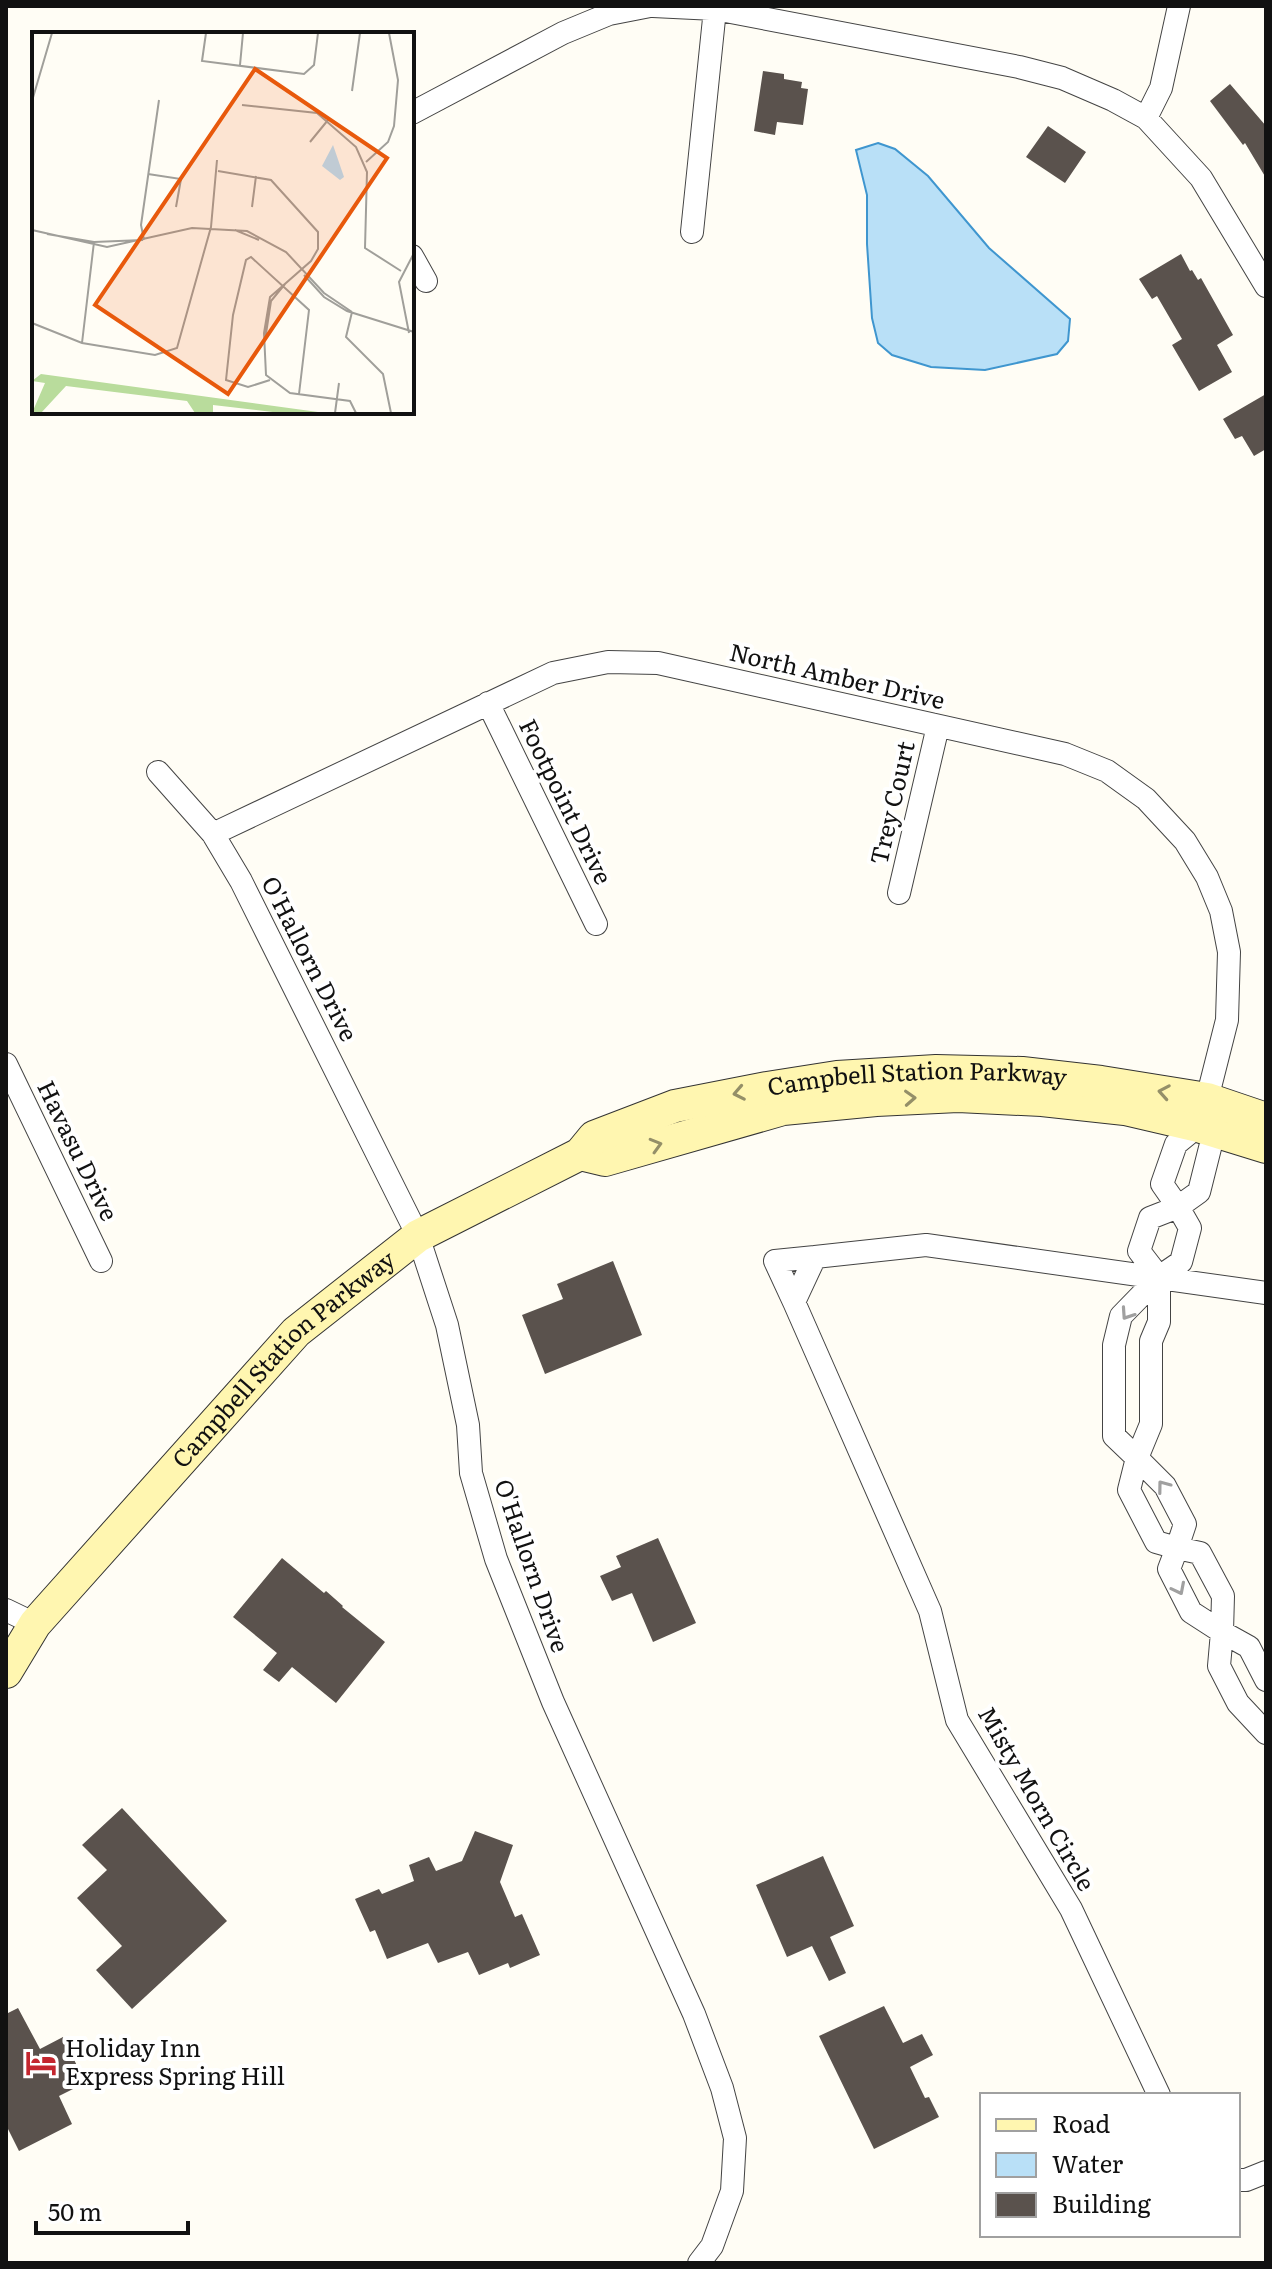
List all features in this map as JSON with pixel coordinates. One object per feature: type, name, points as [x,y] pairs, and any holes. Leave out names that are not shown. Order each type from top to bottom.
[{"type":"street","points":[[414,112],[563,33],[609,14],[652,6],[715,9],[873,38],[1062,78],[1146,118],[1201,178],[1266,286]]},
{"type":"street","points":[[1146,118],[1161,88],[1179,6]]},
{"type":"street","points":[[692,232],[715,9]]},
{"type":"street","points":[[414,260],[426,281]]},
{"type":"street","name":"North Amber Drive","points":[[213,834],[553,673],[608,662],[658,663],[1065,754],[1107,771],[1146,799],[1185,841],[1207,877],[1221,911],[1229,952],[1227,1020],[1202,1112]]},
{"type":"street","name":"Footpoint Drive","points":[[488,703],[596,924]]},
{"type":"street","name":"Trey Court","points":[[899,893],[938,726]]},
{"type":"street","name":"O'Hallorn Drive","points":[[158,772],[213,834],[241,881],[418,1236],[447,1325],[468,1425],[471,1473],[496,1559],[553,1702],[694,2014],[725,2101],[735,2138],[732,2191],[712,2246],[699,2263]]},
{"type":"street","name":"Havasu Drive","points":[[6,1064],[101,1261]]},
{"type":"street","name":"Campbell Station Parkway","points":[[6,1672],[35,1624],[296,1332],[418,1236],[580,1154],[594,1137],[675,1106],[767,1088],[837,1077],[936,1071],[1022,1073],[1101,1082],[1202,1112],[1266,1119]]},
{"type":"street","points":[[1202,1112],[1176,1144],[1162,1184],[1190,1228],[1181,1262],[1159,1277],[1121,1316],[1114,1345],[1114,1436],[1165,1486],[1185,1524],[1169,1569],[1191,1612],[1249,1647],[1266,1680]]},
{"type":"street","points":[[1202,1112],[1212,1140],[1199,1192],[1178,1207],[1150,1218],[1139,1251],[1159,1277],[1159,1322],[1151,1341],[1151,1424],[1137,1458],[1129,1490],[1156,1542],[1200,1553],[1223,1596],[1219,1666],[1238,1703],[1266,1733]]},
{"type":"street","name":"Campbell Station Parkway","points":[[1202,1112],[1266,1147]]},
{"type":"street","name":"Misty Morn Circle","points":[[1158,2093],[1071,1909],[957,1720],[930,1611],[775,1261],[926,1245],[1266,1293]]},
{"type":"street","points":[[794,1302],[815,1257]]},
{"type":"street","points":[[6,1610],[35,1624]]},
{"type":"street","name":"Campbell Station Parkway","points":[[6,1643],[35,1624]]},
{"type":"street","points":[[1240,2180],[1266,2172]]},
{"type":"water","points":[[878,143],[895,149],[928,176],[989,248],[1070,319],[1068,341],[1057,354],[985,370],[931,367],[892,355],[878,343],[872,318],[867,195],[856,150]]},
{"type":"building","points":[[763,71],[784,74],[784,79],[802,82],[801,88],[808,89],[803,125],[777,122],[775,135],[754,131]]},
{"type":"building","points":[[1230,84],[1266,126],[1266,178],[1245,143],[1243,145],[1210,101]]},
{"type":"building","points":[[1048,126],[1086,152],[1065,183],[1026,157]]},
{"type":"building","points":[[1181,254],[1190,271],[1198,280],[1201,278],[1233,335],[1217,345],[1232,372],[1199,391],[1172,345],[1182,339],[1157,296],[1152,299],[1139,279]]},
{"type":"building","points":[[1266,394],[1266,449],[1254,456],[1242,436],[1235,439],[1223,419]]},
{"type":"building","points":[[613,1261],[642,1335],[545,1374],[522,1315],[563,1299],[557,1284]]},
{"type":"building","points":[[658,1538],[696,1623],[653,1642],[632,1593],[612,1601],[600,1576],[621,1567],[616,1556]]},
{"type":"building","points":[[282,1558],[385,1642],[336,1703],[292,1667],[279,1682],[263,1670],[277,1653],[233,1617]]},
{"type":"building","points":[[122,1808],[227,1921],[132,2009],[96,1970],[122,1946],[77,1898],[107,1870],[82,1845]]},
{"type":"building","points":[[475,1831],[513,1845],[500,1882],[515,1917],[522,1914],[540,1955],[510,1968],[508,1963],[479,1975],[468,1952],[438,1963],[428,1943],[387,1959],[375,1930],[370,1932],[355,1899],[379,1889],[382,1894],[414,1881],[409,1865],[429,1857],[436,1871],[462,1861]]},
{"type":"building","points":[[823,1856],[854,1926],[830,1937],[846,1973],[829,1981],[812,1946],[787,1957],[756,1885]]},
{"type":"building","points":[[884,2006],[903,2043],[922,2034],[933,2055],[910,2067],[925,2098],[929,2097],[939,2117],[874,2149],[819,2036]]},
{"type":"building","name":"Holiday Inn Express Spring Hill","points":[[18,2008],[40,2049],[63,2037],[82,2076],[75,2079],[79,2086],[59,2096],[72,2124],[19,2151],[6,2125],[6,2014]]},
{"type":"place","name":"Holiday Inn Express Spring Hill","points":[[41,2063]]}]
